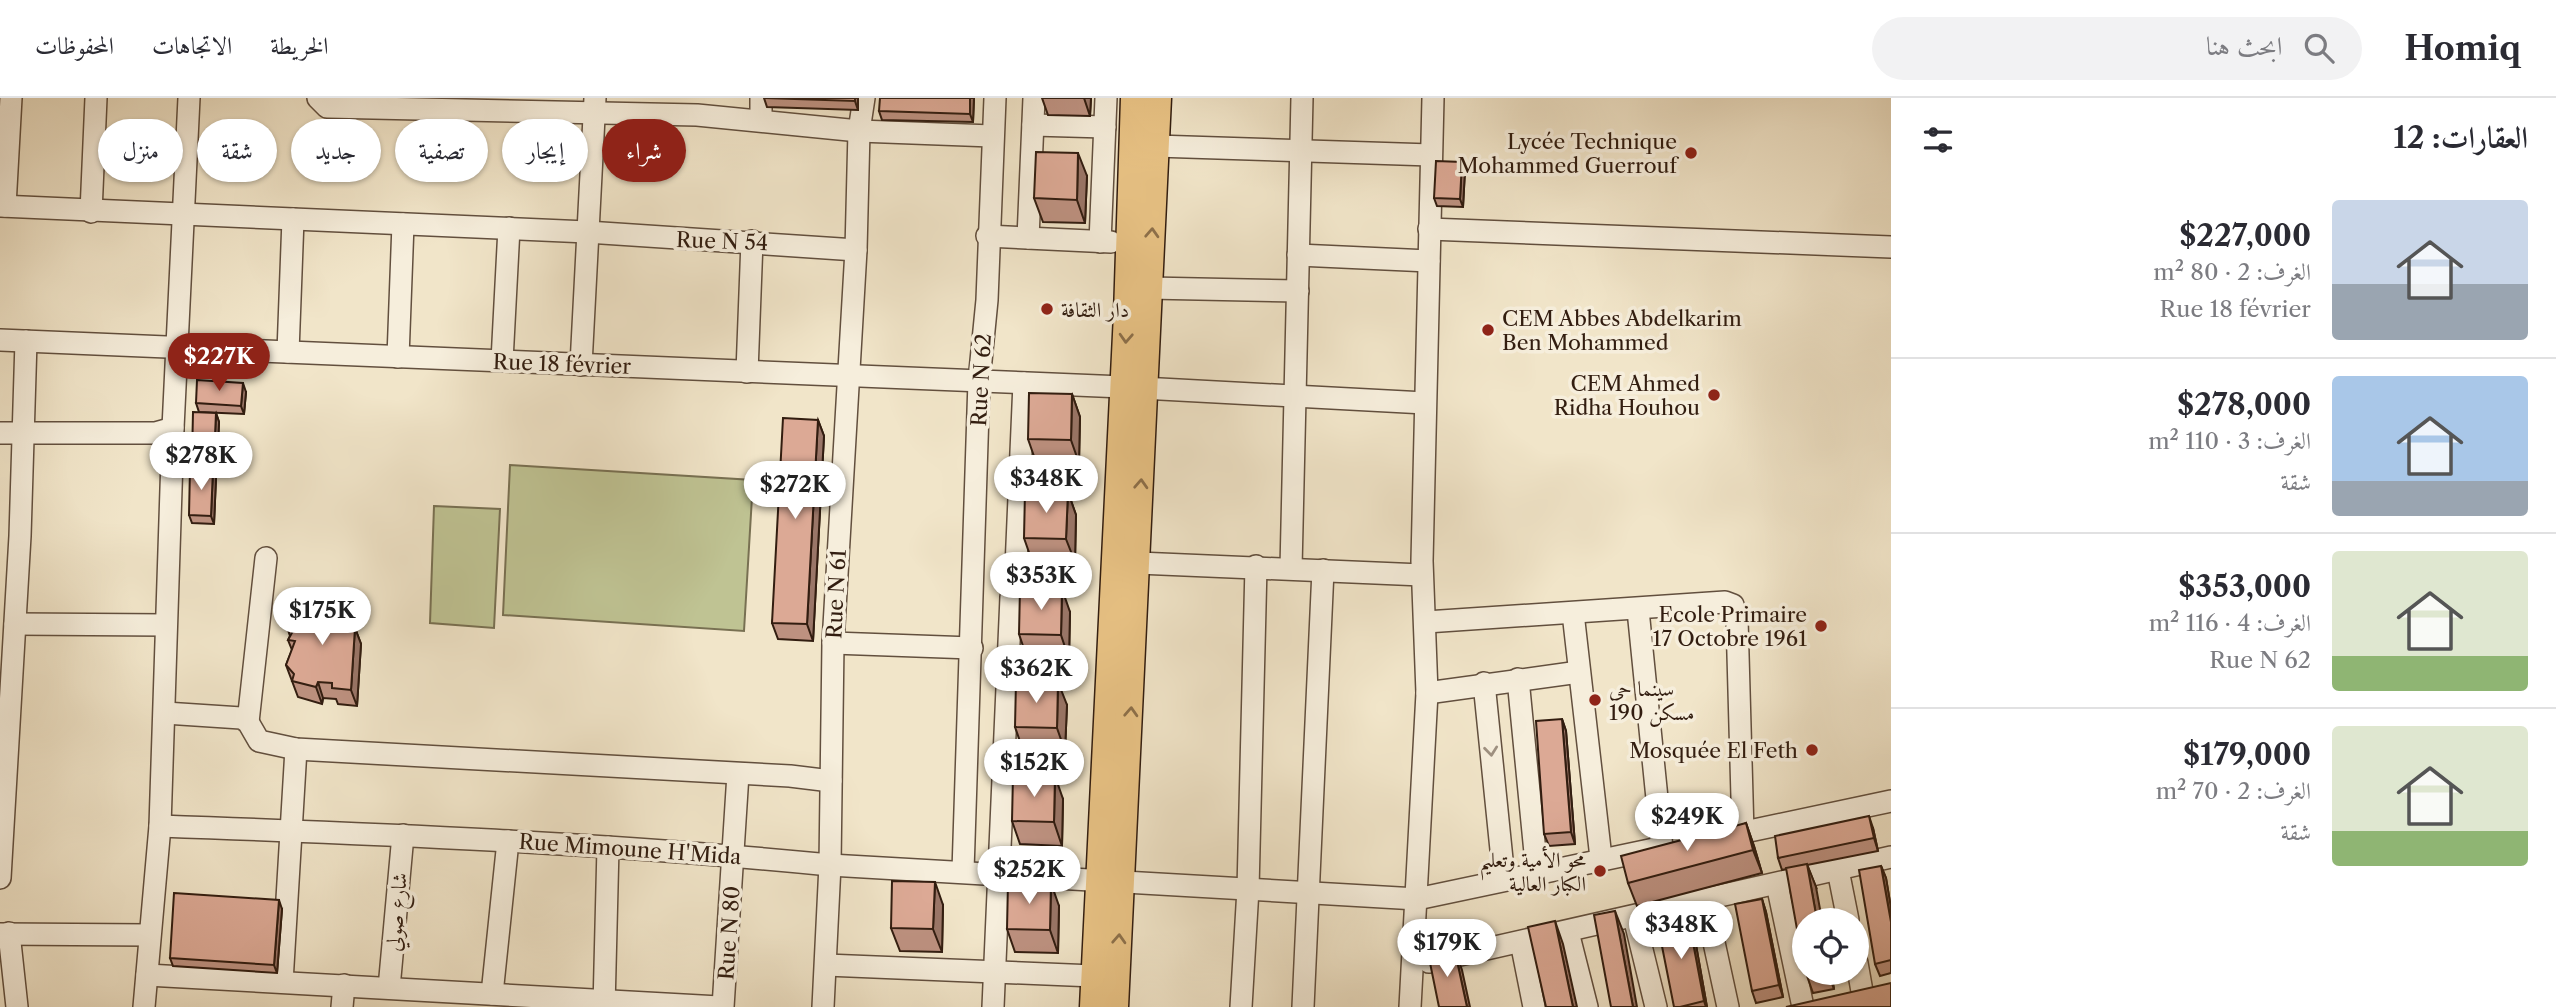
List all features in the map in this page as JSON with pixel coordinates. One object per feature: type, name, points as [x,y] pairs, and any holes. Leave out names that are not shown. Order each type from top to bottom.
[{"type":"main road","points":[[1093,1007],[1094,976],[1110,882],[1138,563],[1128,243],[1134,98]]},
{"type":"main road","points":[[1115,1007],[1110,882],[1134,388],[1149,288],[1158,98]]},
{"type":"street","points":[[3,206],[11,98]]},
{"type":"street","points":[[91,212],[96,98]]},
{"type":"street","points":[[144,1007],[148,934],[160,825],[173,428],[189,98]]},
{"type":"street","points":[[318,98],[327,107],[697,107],[761,120],[859,131],[992,136]]},
{"type":"street","points":[[761,98],[761,120]]},
{"type":"street","name":"Rue N 61","points":[[823,1007],[830,865],[833,642],[856,250],[859,131],[864,98]]},
{"type":"street","name":"Rue N 62","points":[[963,871],[979,381],[987,300],[987,236],[995,98]]},
{"type":"street","points":[[1028,238],[1034,98]]},
{"type":"street","points":[[1100,242],[1107,98]]},
{"type":"street","points":[[1291,568],[1302,98]]},
{"type":"street","points":[[1410,1007],[1427,692],[1422,575],[1433,98]]},
{"type":"street","points":[[581,365],[595,106]]},
{"type":"street","points":[[1033,125],[1105,127]]},
{"type":"street","points":[[1156,146],[1431,155]]},
{"type":"street","name":"Rue N 54","points":[[3,206],[587,232],[856,250]]},
{"type":"street","points":[[288,352],[293,219]]},
{"type":"street","points":[[398,357],[403,224]]},
{"type":"street","points":[[502,361],[509,228]]},
{"type":"street","points":[[1429,229],[1891,247]]},
{"type":"street","points":[[987,236],[1128,243]]},
{"type":"street","points":[[747,372],[752,241]]},
{"type":"street","points":[[1298,255],[1429,261]]},
{"type":"street","points":[[1149,288],[1298,291]]},
{"type":"street","name":"Rue 18 février","points":[[0,340],[979,381],[1425,403]]},
{"type":"street","points":[[0,878],[6,650],[15,624],[10,535],[24,434],[26,341]]},
{"type":"street","points":[[1016,567],[1024,383]]},
{"type":"street","points":[[0,433],[155,433],[173,428]]},
{"type":"street","points":[[266,558],[248,722],[259,741],[296,750],[790,776],[831,781]]},
{"type":"street","points":[[1138,563],[1422,575]]},
{"type":"street","points":[[1241,1007],[1248,889],[1256,566]]},
{"type":"street","points":[[1303,1007],[1322,570]]},
{"type":"street","points":[[993,1007],[1011,597]]},
{"type":"street","points":[[1426,622],[1638,610],[1725,602],[1737,610],[1743,833]]},
{"type":"street","points":[[1638,610],[1662,848]]},
{"type":"street","points":[[1573,613],[1601,858]]},
{"type":"street","points":[[15,624],[166,625]]},
{"type":"street","points":[[833,642],[972,648]]},
{"type":"street","points":[[1427,692],[1579,672]]},
{"type":"street","points":[[1518,679],[1537,873]]},
{"type":"street","points":[[1484,683],[1504,879]]},
{"type":"street","points":[[165,713],[229,716],[248,722]]},
{"type":"street","points":[[282,982],[296,750]]},
{"type":"street","name":"Rue N 80","points":[[721,1007],[738,774]]},
{"type":"street","name":"Rue Mimoune H'Mida","points":[[160,825],[508,841],[830,865],[1417,899],[1601,858],[1743,833],[1891,801]]},
{"type":"street","name":"شارع صولي","points":[[389,988],[403,835]]},
{"type":"street","points":[[492,994],[508,841]]},
{"type":"street","points":[[604,1004],[608,847]]},
{"type":"street","points":[[1414,965],[1891,858]]},
{"type":"street","points":[[1838,870],[1846,908]]},
{"type":"street","points":[[1777,884],[1803,1007]]},
{"type":"street","points":[[152,896],[179,897]]},
{"type":"street","points":[[260,900],[287,901]]},
{"type":"street","points":[[1704,901],[1728,1007]]},
{"type":"street","points":[[1634,917],[1656,1007]]},
{"type":"street","points":[[1568,932],[1587,1007]]},
{"type":"street","points":[[17,1007],[4,934],[148,934]]},
{"type":"street","points":[[1521,942],[1534,1007]]},
{"type":"street","points":[[825,965],[1094,976]]},
{"type":"street","points":[[147,975],[492,994],[604,1004],[721,1007]]},
{"type":"street","points":[[342,1007],[344,985]]},
{"type":"street","points":[[1828,1004],[1873,995],[1868,985]]},
{"type":"green space","points":[[510,465],[753,480],[744,631],[503,615]]},
{"type":"green space","points":[[434,506],[500,509],[494,628],[430,623]]},
{"type":"building","points":[[764,98],[855,98],[855,101]]},
{"type":"building","points":[[880,98],[970,98],[970,114],[879,111]]},
{"type":"building","points":[[1036,152],[1078,153],[1077,200],[1034,198]]},
{"type":"building","points":[[1436,161],[1462,162],[1460,199],[1434,198]]},
{"type":"building","points":[[197,380],[243,383],[241,406],[196,403]]},
{"type":"building","points":[[1029,393],[1072,394],[1071,440],[1028,439]]},
{"type":"building","points":[[193,412],[216,413],[214,459],[192,458]]},
{"type":"building","points":[[783,418],[818,420],[807,624],[772,623]]},
{"type":"building","points":[[190,469],[213,470],[211,516],[189,515]]},
{"type":"building","points":[[1025,491],[1068,492],[1066,539],[1024,538]]},
{"type":"building","points":[[1020,588],[1062,589],[1061,635],[1019,634]]},
{"type":"building","points":[[298,602],[345,612],[355,628],[351,690],[332,688],[332,683],[318,682],[316,687],[292,681],[294,674],[286,665],[295,641],[288,640],[293,631],[288,630]]},
{"type":"building","points":[[1016,681],[1058,682],[1057,728],[1015,727]]},
{"type":"building","points":[[1562,719],[1571,832],[1544,834],[1536,721]]},
{"type":"building","points":[[1013,775],[1055,776],[1054,822],[1012,821]]},
{"type":"building","points":[[1869,816],[1874,838],[1778,858],[1775,836]]},
{"type":"building","points":[[1746,823],[1753,850],[1628,883],[1621,856]]},
{"type":"building","points":[[1807,864],[1815,908],[1793,908],[1786,868]]},
{"type":"building","points":[[1881,866],[1891,922],[1891,960],[1875,964],[1869,929],[1869,908],[1865,908],[1859,870]]},
{"type":"building","points":[[892,881],[935,882],[933,929],[891,928]]},
{"type":"building","points":[[1008,882],[1051,883],[1050,930],[1007,929]]},
{"type":"building","points":[[174,893],[279,900],[274,965],[170,958]]},
{"type":"building","points":[[1762,899],[1779,985],[1752,991],[1735,904]]},
{"type":"building","points":[[1615,911],[1633,1007],[1611,1007],[1594,915]]},
{"type":"building","points":[[1688,916],[1704,1001],[1674,1007],[1657,921]]},
{"type":"building","points":[[1555,921],[1573,1007],[1546,1007],[1528,927]]},
{"type":"building","points":[[1454,947],[1467,1007],[1439,1007],[1428,953]]},
{"type":"building","points":[[1891,983],[1891,1007],[1786,1007]]},
{"type":"place","name":"Lycée Technique Mohammed Guerrouf","points":[[1691,153]]},
{"type":"place","name":"دار الثقافة","points":[[1047,309]]},
{"type":"place","name":"CEM Abbes Abdelkarim Ben Mohammed","points":[[1488,330]]},
{"type":"place","name":"CEM Ahmed Ridha Houhou","points":[[1714,395]]},
{"type":"place","name":"Ecole Primaire 17 Octobre 1961","points":[[1821,626]]},
{"type":"place","name":"سينما حي 190 مسكن","points":[[1595,700]]},
{"type":"place","name":"Mosquée El Feth","points":[[1812,750]]},
{"type":"place","name":"محو الأمية وتعليم الكبار العالية","points":[[1600,871]]}]
